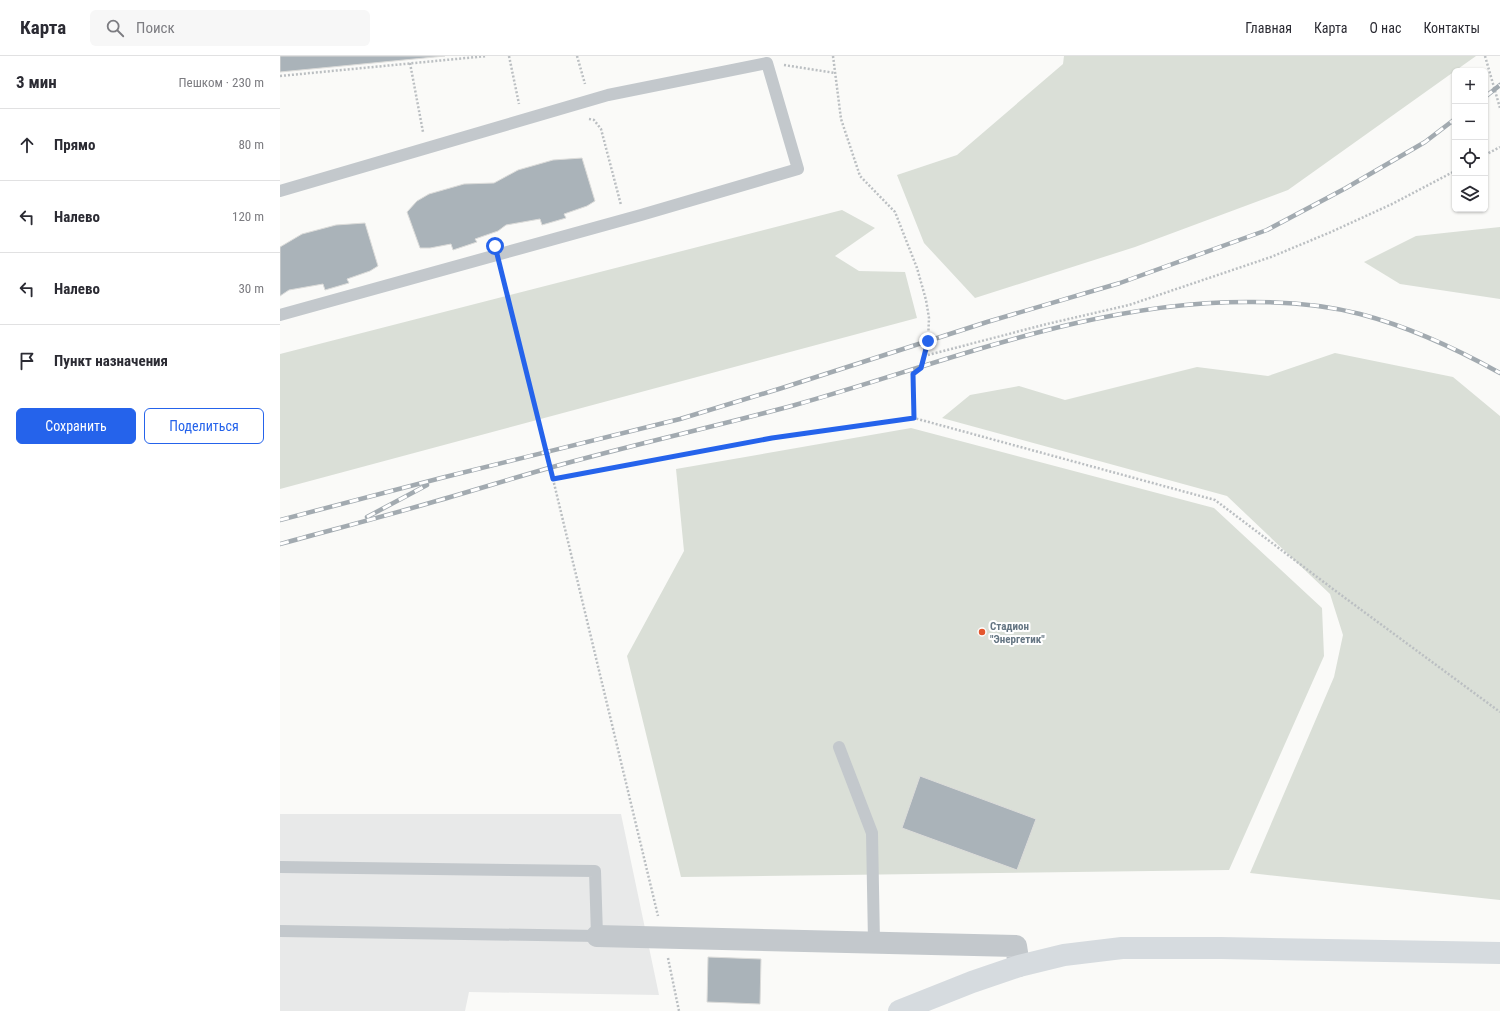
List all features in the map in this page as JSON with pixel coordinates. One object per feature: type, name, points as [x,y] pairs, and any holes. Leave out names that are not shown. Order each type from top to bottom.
[{"type":"main road","points":[[899,1011],[972,982],[1018,966],[1064,955],[1122,948],[1221,948],[1500,953]]},
{"type":"street","points":[[597,936],[1016,946],[1018,966]]},
{"type":"lane","points":[[280,191],[608,95],[767,63],[798,169],[280,315]]},
{"type":"lane","points":[[839,747],[872,833],[874,942]]},
{"type":"lane","points":[[280,867],[595,871],[597,936],[280,931]]},
{"type":"path","points":[[280,76],[487,56]]},
{"type":"path","points":[[509,56],[522,120]]},
{"type":"path","points":[[577,56],[590,100]]},
{"type":"path","points":[[833,56],[841,120],[860,176],[895,212],[917,268],[926,300],[929,318],[928,341],[921,368],[913,374],[914,418]]},
{"type":"path","points":[[1485,56],[1500,108]]},
{"type":"path","points":[[767,63],[835,73]]},
{"type":"path","points":[[410,64],[426,148]]},
{"type":"path","points":[[586,118],[594,120],[601,128],[622,210]]},
{"type":"path","points":[[1488,153],[1500,147]]},
{"type":"path","points":[[924,356],[1047,324],[1129,305],[1271,257],[1332,232],[1392,204],[1452,173]]},
{"type":"path","points":[[498,254],[664,937],[679,1011]]},
{"type":"path","points":[[553,479],[772,438],[914,418],[1215,500],[1500,712]]},
{"type":"shaded area","points":[[1064,56],[1476,56],[1459,68],[1452,68],[1452,73],[1288,190],[1135,247],[975,298],[924,243],[897,175],[957,155],[1063,64]]},
{"type":"shaded area","points":[[842,210],[875,228],[835,256],[859,271],[905,272],[917,318],[280,489],[280,354]]},
{"type":"shaded area","points":[[1500,227],[1500,299],[1400,284],[1364,262],[1416,236]]},
{"type":"shaded area","points":[[1335,353],[1453,377],[1500,416],[1500,900],[1250,873],[1334,677],[1343,635],[1330,594],[1227,496],[942,418],[970,395],[1019,386],[1065,400],[1197,367],[1268,376]]},
{"type":"shaded area","name":"Стадион \"Энергетик\"","points":[[911,428],[1214,508],[1322,608],[1324,656],[1229,870],[681,877],[627,656],[684,551],[676,469]]},
{"type":"shaded area","points":[[280,814],[621,814],[659,995],[469,992],[465,1011],[280,1011]]},
{"type":"building","points":[[280,56],[445,56],[280,72]]},
{"type":"building","points":[[582,158],[595,201],[587,206],[564,214],[566,218],[542,225],[540,219],[506,225],[498,231],[475,239],[477,242],[453,250],[451,244],[430,248],[420,248],[407,212],[417,201],[429,194],[464,184],[494,183],[518,170],[553,160]]},
{"type":"building","points":[[365,223],[378,266],[370,271],[347,279],[349,283],[325,290],[323,284],[289,290],[280,296],[280,247],[302,234],[336,225]]},
{"type":"building","points":[[920,776],[1036,819],[1017,870],[902,828]]},
{"type":"building","points":[[708,957],[761,959],[760,1004],[707,1002]]},
{"type":"railway","points":[[1488,95],[1500,85]]},
{"type":"railway","points":[[280,520],[441,478],[680,419],[987,322],[1120,283],[1267,230],[1346,188],[1425,142],[1452,121]]},
{"type":"railway","points":[[280,544],[414,508],[534,472],[795,405],[1021,337],[1136,311],[1194,304],[1253,302],[1293,303],[1333,308],[1397,325],[1432,339],[1500,373]]},
{"type":"railway","points":[[367,517],[427,485]]},
{"type":"place","name":"Стадион \"Энергетик\"","points":[[982,632]]},
{"type":"route","points":[[495,246],[553,479],[772,438],[914,418],[913,374],[921,368],[928,341]]}]
